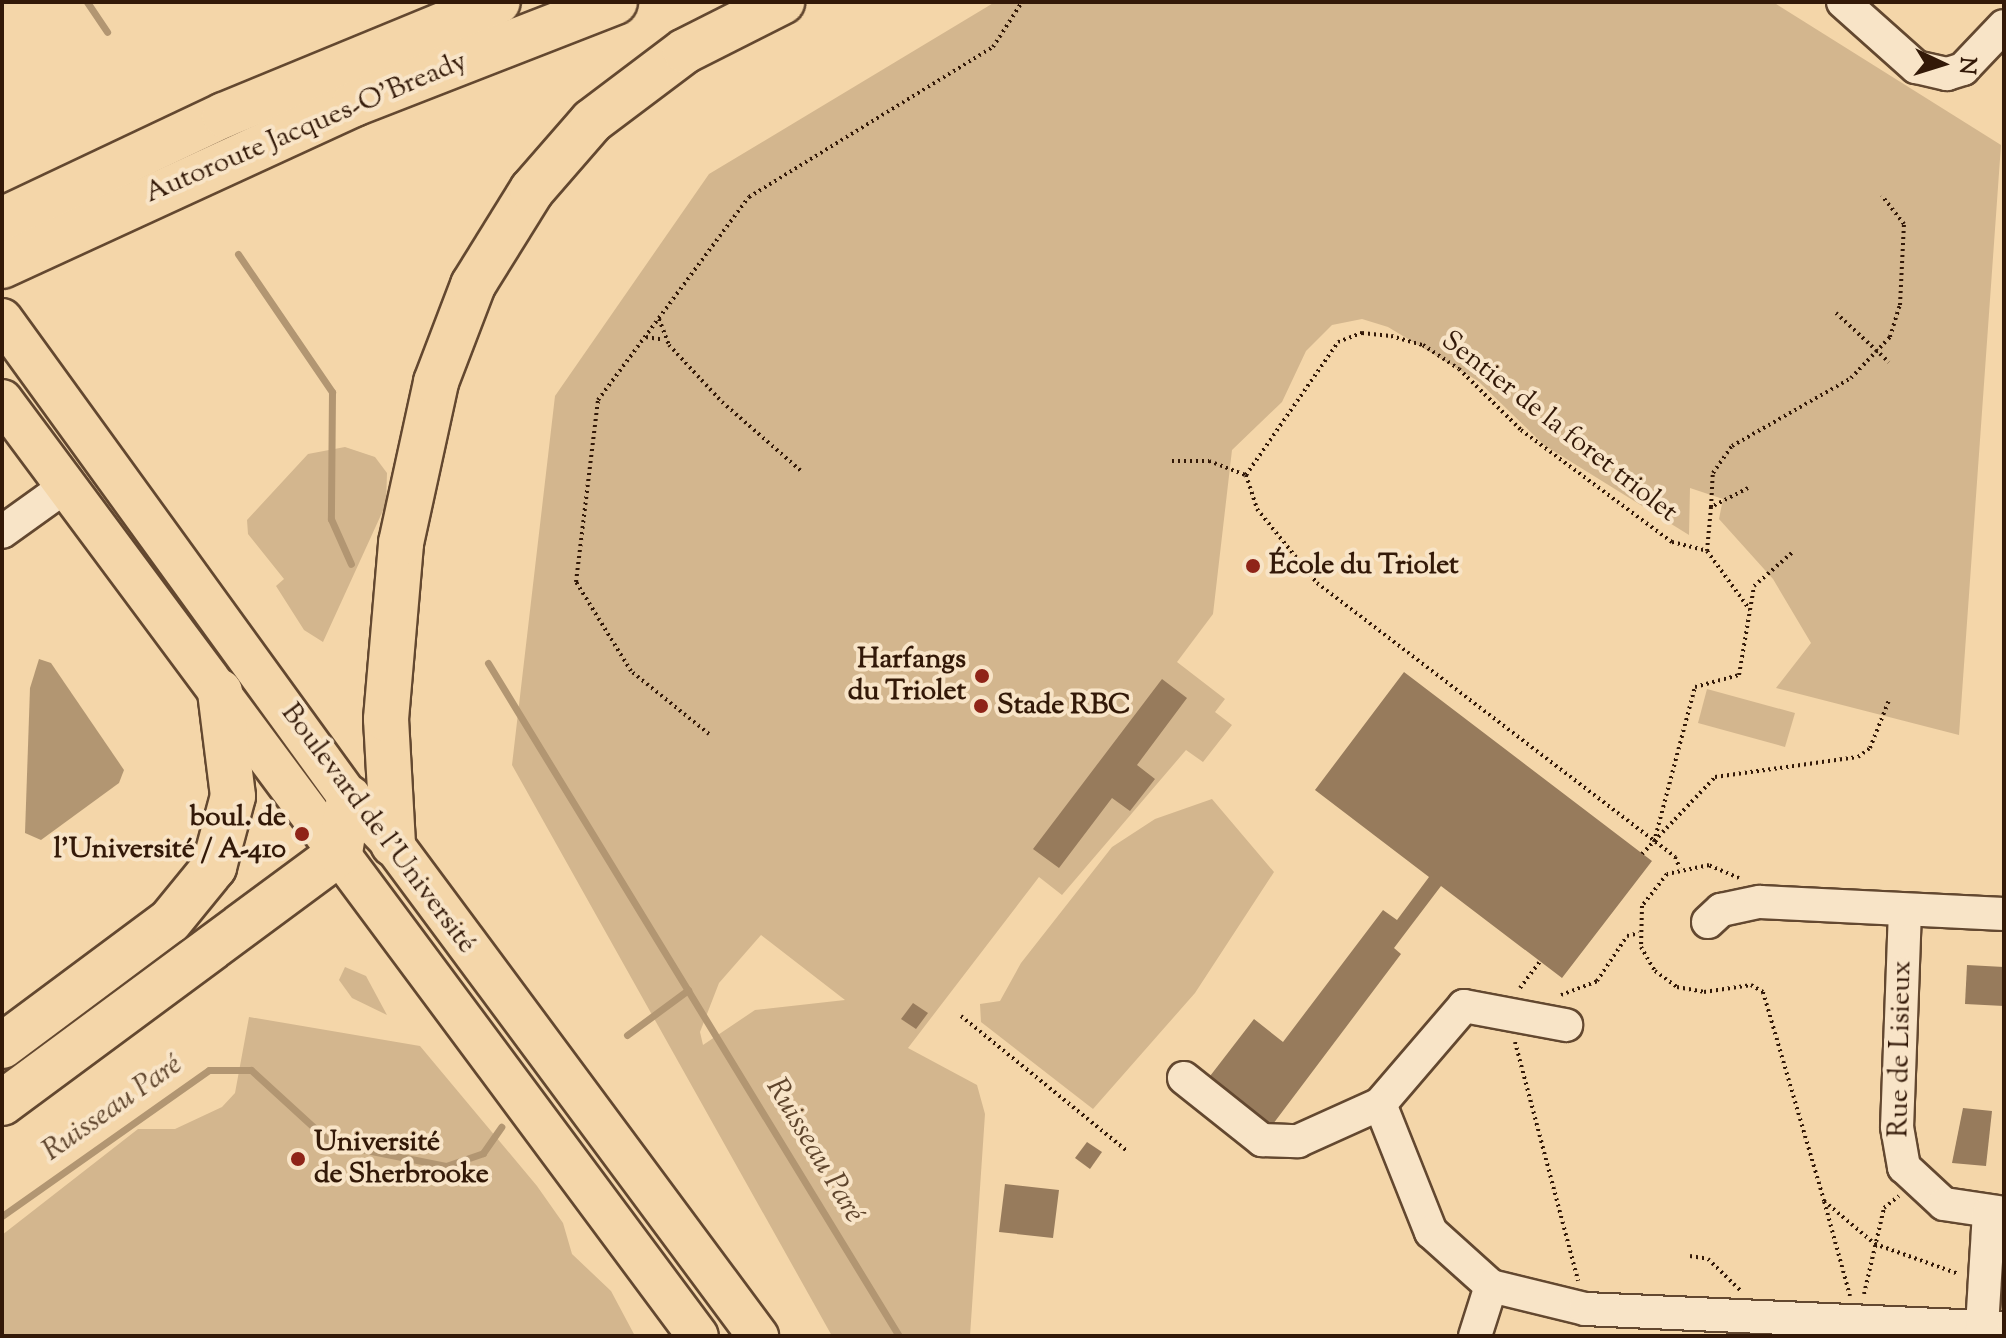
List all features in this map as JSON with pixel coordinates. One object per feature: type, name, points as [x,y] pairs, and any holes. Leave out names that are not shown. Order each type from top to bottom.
[{"type":"highway","name":"Autoroute Jacques-O'Bready","points":[[8,248],[224,115],[498,2]]},
{"type":"highway","name":"Autoroute Jacques-O'Bready","points":[[8,248],[354,104],[615,2]]},
{"type":"highway","points":[[393,844],[386,719],[401,543],[436,382],[473,285],[532,190],[592,121],[685,51],[782,2]]},
{"type":"highway","points":[[2,1046],[170,921],[214,867],[233,796],[220,692]]},
{"type":"highway","points":[[2,1103],[340,853],[349,798]]},
{"type":"main road","name":"Boulevard de l'Université","points":[[2,319],[349,798],[393,844],[758,1336]]},
{"type":"main road","name":"Boulevard de l'Université","points":[[2,400],[698,1336]]},
{"type":"street","points":[[1843,2],[1879,38],[1931,71],[1963,69],[2004,26]]},
{"type":"street","points":[[2,532],[66,486]]},
{"type":"street","points":[[1708,922],[1750,902],[2004,914]]},
{"type":"street","name":"Rue de Lisieux","points":[[1905,910],[1898,1138],[1915,1182]]},
{"type":"street","points":[[1184,1078],[1242,1129],[1279,1143],[1380,1104],[1464,1006],[1519,998],[1566,1025]]},
{"type":"street","points":[[1380,1104],[1431,1232],[1491,1286],[1585,1309],[1993,1328],[1985,1278],[1996,1213],[1944,1204],[1915,1182]]},
{"type":"street","points":[[1475,1336],[1491,1286]]},
{"type":"path","points":[[709,734],[631,671],[576,582],[598,400],[608,380],[749,197],[997,44],[1022,2]]},
{"type":"path","name":"Sentier de la foret triolet","points":[[1246,475],[1338,342],[1362,333],[1391,336],[1423,345],[1459,369],[1521,430],[1672,542],[1707,551],[1713,473],[1732,446],[1838,387],[1879,351],[1897,322],[1904,233],[1901,214],[1882,196]]},
{"type":"path","points":[[1836,313],[1889,362]]},
{"type":"path","points":[[659,317],[667,341],[722,402],[801,471]]},
{"type":"path","points":[[643,338],[667,341]]},
{"type":"path","points":[[1172,461],[1209,461],[1246,475],[1257,509],[1317,583],[1654,842],[1680,868]]},
{"type":"path","name":"Sentier de la foret triolet","points":[[1711,507],[1748,488]]},
{"type":"path","points":[[1707,551],[1750,610]]},
{"type":"path","points":[[1654,842],[1695,687],[1739,675],[1754,586],[1794,551]]},
{"type":"path","points":[[1642,854],[1715,777],[1858,757],[1870,748],[1889,700]]},
{"type":"path","points":[[1724,868],[1680,868],[1648,894],[1639,933],[1647,959],[1677,987],[1704,992],[1751,985],[1763,992],[1857,1321]]},
{"type":"path","points":[[1553,995],[1597,981],[1627,936],[1639,933]]},
{"type":"path","points":[[1540,961],[1519,998],[1510,1025],[1585,1309]]},
{"type":"path","points":[[961,1016],[1126,1150]]},
{"type":"path","points":[[1857,1321],[1884,1208],[1915,1182]]},
{"type":"path","points":[[1824,1201],[1875,1244],[1985,1278]]},
{"type":"shaded area","points":[[995,2],[1773,2],[2001,145],[1959,735],[1776,688],[1811,643],[1773,579],[1719,519],[1723,499],[1690,488],[1689,535],[1544,445],[1478,381],[1388,327],[1362,319],[1332,325],[1306,351],[1282,402],[1232,450],[1213,614],[1177,662],[1225,699],[1215,712],[1232,725],[1203,762],[1186,750],[1062,895],[1039,877],[908,1048],[977,1085],[985,1114],[970,1336],[832,1336],[512,765],[555,396],[709,174]],"holes":[[[761,935],[845,1000],[755,1010],[703,1045],[700,1032],[719,983]]]},
{"type":"shaded area","points":[[345,447],[375,457],[387,473],[386,504],[323,642],[304,630],[276,586],[284,579],[248,534],[247,520],[308,454]]},
{"type":"shaded area","points":[[39,659],[51,663],[124,770],[119,783],[41,840],[25,833],[30,688]]},
{"type":"shaded area","points":[[1707,689],[1795,713],[1785,747],[1698,723]]},
{"type":"shaded area","points":[[1212,799],[1274,872],[1195,993],[1093,1109],[981,1022],[980,1004],[1000,1001],[1021,963],[1112,847],[1155,819]]},
{"type":"shaded area","points":[[345,967],[366,976],[387,1015],[352,998],[339,980]]},
{"type":"shaded area","name":"Université de Sherbrooke","points":[[249,1017],[420,1046],[537,1186],[563,1223],[572,1254],[611,1291],[635,1336],[2,1336],[2,1235],[138,1129],[175,1129],[222,1107],[235,1093]]},
{"type":"building","points":[[1404,672],[1652,861],[1562,978],[1441,886],[1394,948],[1401,954],[1270,1128],[1207,1080],[1254,1019],[1283,1042],[1383,910],[1397,920],[1429,877],[1315,790]]},
{"type":"building","name":"Stade RBC","points":[[1162,679],[1187,698],[1137,765],[1155,779],[1130,811],[1112,798],[1059,868],[1033,849]]},
{"type":"building","points":[[1967,965],[2004,967],[2004,1006],[1965,1004]]},
{"type":"building","points":[[913,1003],[928,1013],[916,1029],[901,1019]]},
{"type":"building","points":[[1963,1108],[1992,1111],[1986,1166],[1952,1163]]},
{"type":"building","points":[[1087,1142],[1102,1152],[1090,1169],[1075,1158]]},
{"type":"building","points":[[1005,1184],[1059,1190],[1053,1238],[999,1232]]},
{"type":"waterway","name":"Ruisseau Paré","points":[[87,2],[107,32]]},
{"type":"waterway","name":"Ruisseau Paré","points":[[238,254],[332,392],[331,519],[351,564]]},
{"type":"waterway","name":"Ruisseau Paré","points":[[488,663],[899,1336]]},
{"type":"waterway","name":"Ruisseau Paré","points":[[627,1035],[688,990]]},
{"type":"waterway","name":"Ruisseau Paré","points":[[2,1216],[209,1070],[251,1070],[331,1143],[446,1166],[483,1153],[501,1127]]},
{"type":"place","name":"École du Triolet","points":[[1253,566]]},
{"type":"place","name":"Harfangs du Triolet","points":[[982,676]]},
{"type":"place","name":"Stade RBC","points":[[981,706]]},
{"type":"place","name":"boul. de l'Université / A-410","points":[[302,834]]},
{"type":"place","name":"Université de Sherbrooke","points":[[298,1159]]}]
